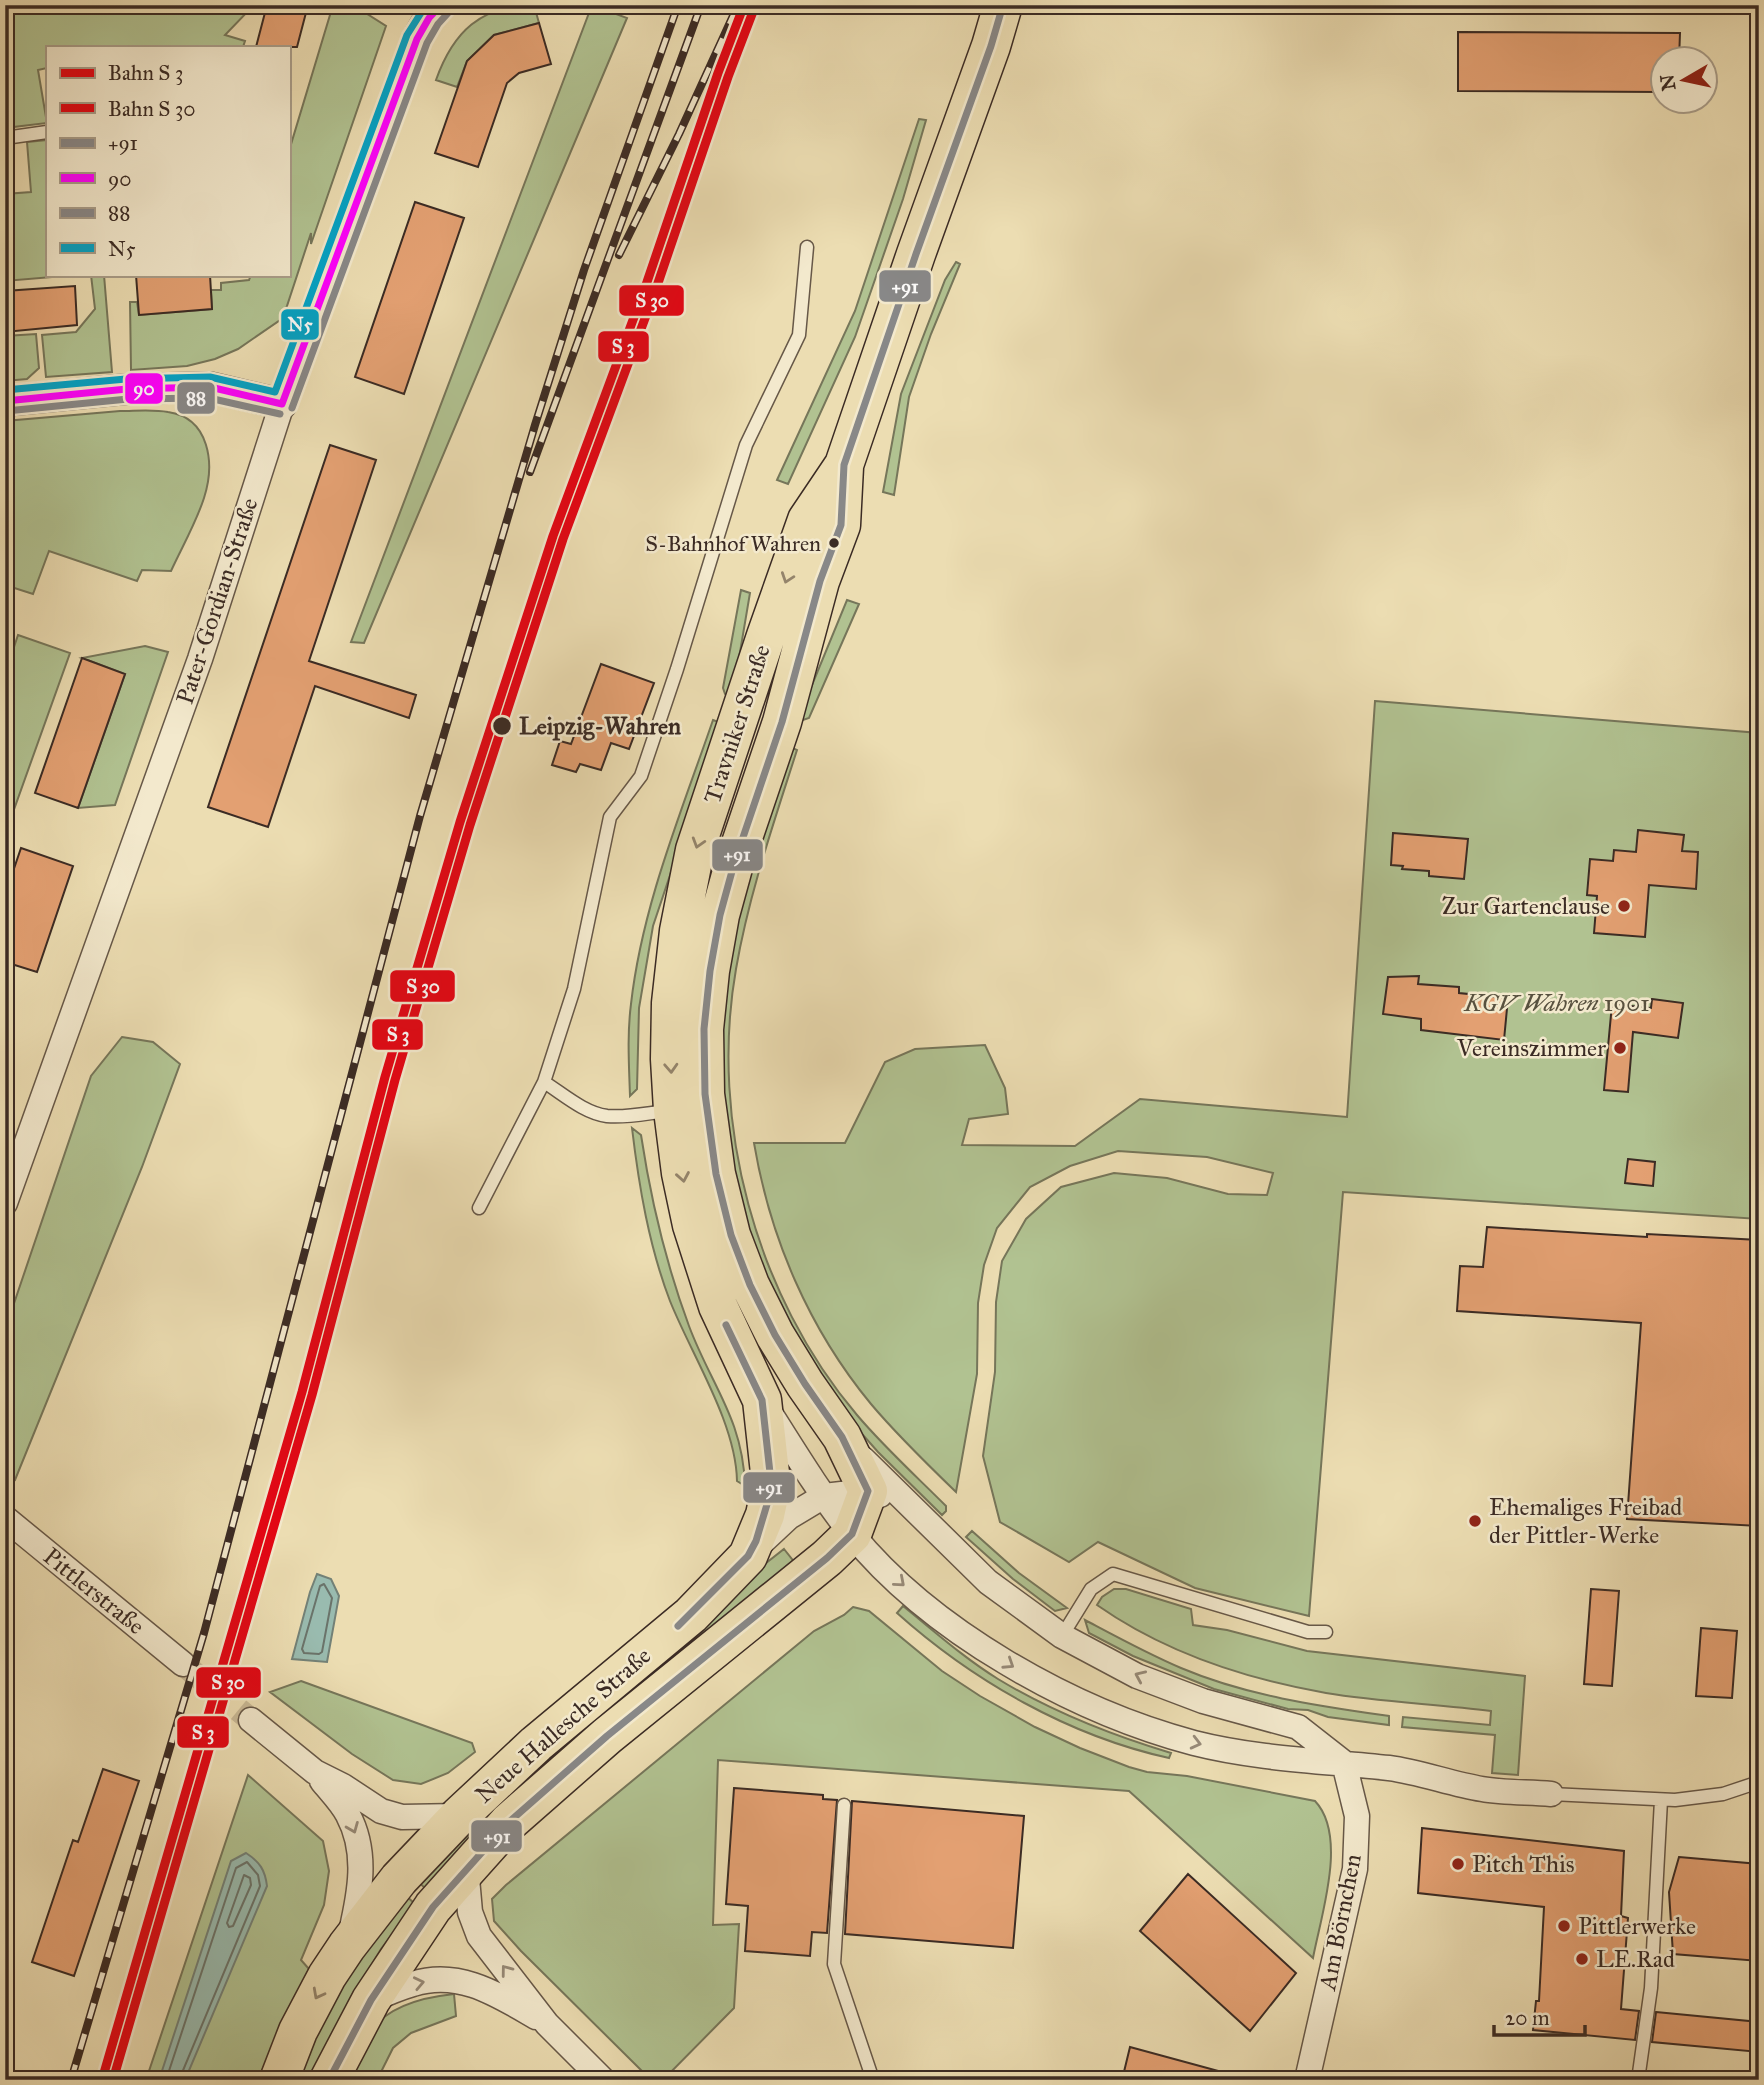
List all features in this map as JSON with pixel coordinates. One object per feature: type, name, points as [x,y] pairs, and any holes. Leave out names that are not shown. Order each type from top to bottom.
[{"type":"main road","name":"Travniker Straße","points":[[762,1400],[735,1346],[703,1263],[681,1173],[670,1059],[671,1003],[678,931],[695,850],[741,708],[807,520],[844,465],[1003,5]]},
{"type":"main road","name":"Travniker Straße","points":[[842,1437],[775,1335],[750,1285],[731,1235],[716,1174],[705,1094],[704,1029],[710,971],[720,915],[734,864],[782,722],[820,581],[841,525],[844,465]]},
{"type":"main road","points":[[748,1556],[768,1501],[769,1473],[762,1400]]},
{"type":"main road","points":[[842,1437],[868,1491]]},
{"type":"main road","name":"Neue Hallesche Straße","points":[[329,2080],[371,2000],[433,1907],[466,1867],[509,1822],[568,1769],[827,1558],[852,1534],[868,1491]]},
{"type":"main road","name":"Neue Hallesche Straße","points":[[279,2080],[298,2031],[327,1976],[399,1879],[459,1816],[536,1744],[691,1615],[748,1556]]},
{"type":"street","name":"Pater-Gordian-Straße","points":[[6,1197],[195,672],[282,404],[417,40],[440,5]]},
{"type":"street","points":[[5,401],[127,389],[210,387],[282,404]]},
{"type":"street","name":"Travniker Straße","points":[[762,1400],[852,1534],[894,1578],[952,1626],[1033,1679],[1130,1723],[1195,1743],[1241,1752],[1344,1763]]},
{"type":"street","name":"Travniker Straße","points":[[842,1437],[988,1582],[1062,1636],[1137,1676],[1203,1702],[1298,1727],[1344,1763]]},
{"type":"street","points":[[748,1556],[789,1517],[824,1496],[868,1491],[910,1507]]},
{"type":"street","name":"Pittlerstraße","points":[[5,1518],[183,1664]]},
{"type":"street","points":[[251,1720],[315,1772],[343,1786],[381,1811],[414,1818],[459,1816]]},
{"type":"street","points":[[1344,1763],[1393,1769],[1484,1790],[1551,1794]]},
{"type":"street","name":"Am Börnchen","points":[[1307,2080],[1355,1869],[1357,1816],[1344,1763]]},
{"type":"street","points":[[315,1772],[348,1814],[357,1836],[361,1860],[359,1885],[347,1946]]},
{"type":"street","points":[[466,1867],[470,1912],[479,1936],[547,2024],[603,2080]]},
{"type":"street","points":[[371,2000],[416,1983],[446,1979],[493,1991],[547,2024]]},
{"type":"lane","points":[[5,138],[46,132]]},
{"type":"lane","points":[[479,1208],[544,1082],[574,989],[610,817],[641,776],[746,445],[799,335],[807,247]]},
{"type":"lane","points":[[544,1082],[586,1109],[605,1116],[673,1110]]},
{"type":"lane","points":[[1062,1636],[1091,1589],[1113,1574],[1308,1632],[1326,1632]]},
{"type":"lane","points":[[1551,1794],[1661,1800],[1723,1794],[1759,1782]]},
{"type":"lane","points":[[1638,2080],[1651,1988],[1661,1800]]},
{"type":"lane","points":[[844,1805],[834,1964],[873,2080]]},
{"type":"green space","points":[[5,5],[258,5],[257,10],[250,9],[225,35],[245,41],[243,46],[46,46],[46,68],[38,70],[46,123],[5,128]]},
{"type":"green space","points":[[333,5],[353,5],[386,26],[283,318],[238,349],[215,359],[187,366],[131,370],[130,302],[137,302],[139,315],[212,309],[211,290],[221,290],[221,283],[249,280],[251,276],[290,276],[290,148]]},
{"type":"green space","points":[[534,5],[539,23],[494,35],[467,61],[457,87],[436,80],[451,48],[471,24],[499,10]]},
{"type":"green space","points":[[592,5],[627,18],[364,643],[351,642]]},
{"type":"green space","points":[[919,119],[926,120],[903,199],[855,337],[788,484],[777,480],[855,311]]},
{"type":"green space","points":[[46,140],[46,276],[64,276],[5,281],[5,194],[31,192],[27,142]]},
{"type":"green space","points":[[956,262],[960,264],[909,397],[894,495],[883,492],[901,394],[945,280]]},
{"type":"green space","points":[[91,276],[104,276],[112,372],[46,377],[42,335],[76,332],[95,309]]},
{"type":"green space","points":[[36,334],[39,368],[27,379],[5,381],[5,336]]},
{"type":"green space","points":[[120,411],[156,411],[182,416],[193,423],[206,444],[209,471],[204,498],[171,571],[142,570],[137,581],[49,551],[33,594],[5,585],[5,421]]},
{"type":"green space","points":[[741,590],[750,593],[730,695],[725,694],[723,688]]},
{"type":"green space","points":[[847,600],[859,604],[809,718],[798,719]]},
{"type":"green space","points":[[18,635],[70,653],[12,815],[5,816],[5,661],[9,662]]},
{"type":"green space","points":[[145,646],[168,652],[115,805],[78,808],[125,674],[82,658]]},
{"type":"green space","name":"KGV Wahren 1901","points":[[1375,701],[1759,733],[1759,1219],[1343,1192],[1309,1616],[1195,1588],[1098,1542],[1069,1562],[1000,1522],[983,1456],[995,1372],[996,1302],[1002,1261],[1026,1219],[1061,1187],[1114,1173],[1167,1178],[1228,1194],[1267,1195],[1273,1173],[1207,1157],[1118,1151],[1070,1166],[1030,1187],[997,1228],[984,1265],[978,1303],[977,1374],[956,1492],[871,1404],[829,1345],[811,1314],[795,1281],[770,1213],[754,1143],[845,1143],[885,1062],[915,1049],[985,1045],[1005,1088],[1008,1114],[969,1119],[962,1145],[1075,1146],[1140,1099],[1347,1117]]},
{"type":"green space","points":[[713,720],[721,723],[653,926],[639,1008],[637,1089],[630,1096],[630,1016],[636,967],[664,860]]},
{"type":"green space","points":[[788,746],[797,750],[755,886],[736,969],[729,1027],[729,1086],[736,1146],[748,1205],[767,1262],[792,1317],[822,1368],[857,1415],[946,1506],[942,1515],[878,1452],[847,1417],[821,1379],[764,1278],[746,1227],[723,1117],[722,1008],[737,918]]},
{"type":"green space","points":[[122,1037],[153,1042],[180,1064],[142,1167],[15,1480],[5,1477],[5,1330],[91,1076]]},
{"type":"green space","points":[[632,1128],[641,1135],[660,1232],[681,1303],[732,1421],[743,1462],[745,1486],[737,1481],[735,1459],[721,1413],[670,1301],[656,1259]]},
{"type":"green space","points":[[972,1531],[1019,1573],[1067,1608],[1055,1611],[1013,1579],[966,1537]]},
{"type":"green space","points":[[784,1549],[795,1563],[426,1889],[415,1879],[448,1845]]},
{"type":"green space","points":[[1114,1589],[1126,1589],[1191,1609],[1193,1625],[1227,1630],[1307,1651],[1525,1676],[1518,1775],[1492,1773],[1495,1735],[1402,1727],[1403,1717],[1490,1725],[1491,1711],[1326,1693],[1236,1671],[1150,1637],[1097,1605],[1102,1597]]},
{"type":"green space","points":[[903,1606],[973,1662],[1018,1691],[1082,1721],[1171,1753],[1169,1758],[1095,1736],[1024,1703],[990,1683],[926,1638],[897,1613]]},
{"type":"green space","points":[[853,1607],[869,1611],[942,1671],[980,1696],[1035,1727],[1080,1748],[1147,1772],[1187,1776],[1315,1801],[1325,1816],[1330,1834],[1331,1855],[1326,1899],[1313,1958],[1129,1791],[718,1760],[713,1925],[739,1924],[734,2008],[663,2080],[651,2080],[494,1921],[492,1899],[814,1631]]},
{"type":"green space","points":[[1085,1620],[1157,1657],[1206,1678],[1283,1699],[1389,1716],[1389,1725],[1328,1717],[1308,1710],[1288,1709],[1214,1689],[1133,1656],[1089,1633]]},
{"type":"green space","points":[[301,1681],[472,1743],[475,1752],[448,1773],[421,1784],[393,1780],[352,1754],[270,1692]]},
{"type":"green space","points":[[248,1775],[323,1841],[329,1871],[324,1905],[301,1960],[309,1969],[263,2080],[146,2080]]},
{"type":"green space","points":[[404,1894],[415,1904],[381,1949],[347,2006],[311,2080],[294,2080],[337,1990]]},
{"type":"green space","points":[[454,1994],[456,2016],[411,2033],[393,2048],[377,2080],[347,2080],[367,2036],[379,2021],[409,2004]]},
{"type":"water","points":[[317,1574],[331,1579],[339,1596],[327,1662],[292,1659],[310,1592]]},
{"type":"water","points":[[246,1853],[261,1867],[267,1886],[185,2080],[159,2080],[231,1861]]},
{"type":"building","points":[[267,5],[308,5],[297,47],[256,46]]},
{"type":"building","points":[[539,23],[551,64],[519,73],[507,83],[478,167],[435,153],[467,61],[494,35]]},
{"type":"building","points":[[1458,32],[1680,33],[1680,46],[1648,46],[1648,92],[1458,91]]},
{"type":"building","points":[[415,202],[464,218],[404,394],[355,377]]},
{"type":"building","points":[[136,276],[210,276],[212,309],[139,315]]},
{"type":"building","points":[[75,286],[77,325],[5,332],[5,291]]},
{"type":"building","points":[[330,445],[376,460],[309,661],[416,695],[409,718],[315,686],[268,827],[208,807]]},
{"type":"building","points":[[82,658],[125,674],[78,808],[35,793]]},
{"type":"building","points":[[601,664],[654,683],[629,749],[611,743],[601,770],[580,764],[576,772],[552,765],[560,741],[571,744]]},
{"type":"building","points":[[1638,830],[1684,835],[1682,851],[1698,852],[1696,889],[1649,885],[1645,937],[1594,933],[1597,896],[1587,895],[1590,859],[1613,861],[1614,850],[1636,852]]},
{"type":"building","points":[[1393,833],[1468,839],[1464,879],[1429,876],[1429,871],[1402,869],[1403,866],[1391,865]]},
{"type":"building","points":[[21,848],[73,866],[37,972],[5,962],[5,895]]},
{"type":"building","points":[[1419,976],[1418,984],[1459,987],[1459,993],[1508,998],[1504,1040],[1421,1030],[1421,1019],[1383,1014],[1388,977]]},
{"type":"building","points":[[1652,999],[1683,1003],[1678,1038],[1633,1032],[1628,1092],[1604,1090],[1612,1004],[1651,1008]]},
{"type":"building","points":[[1628,1159],[1655,1162],[1653,1186],[1625,1183]]},
{"type":"building","points":[[1487,1227],[1647,1237],[1647,1234],[1759,1240],[1759,1526],[1627,1519],[1641,1323],[1457,1311],[1460,1266],[1483,1267]]},
{"type":"building","points":[[1591,1589],[1619,1591],[1612,1686],[1584,1684]]},
{"type":"building","points":[[1701,1628],[1737,1631],[1732,1698],[1696,1696]]},
{"type":"building","points":[[103,1769],[139,1781],[74,1976],[32,1962],[73,1840],[78,1842]]},
{"type":"building","points":[[734,1788],[823,1795],[823,1799],[837,1800],[827,1933],[812,1932],[810,1956],[745,1951],[748,1906],[726,1904]]},
{"type":"building","points":[[852,1801],[1024,1816],[1013,1948],[845,1934]]},
{"type":"building","points":[[1422,1828],[1624,1851],[1621,1916],[1628,1918],[1621,2009],[1639,2011],[1635,2040],[1533,2030],[1536,2001],[1539,2001],[1544,1907],[1418,1893]]},
{"type":"building","points":[[1679,1857],[1759,1864],[1759,1961],[1673,1954],[1669,1892]]},
{"type":"building","points":[[1188,1874],[1296,1973],[1250,2031],[1140,1931]]},
{"type":"building","points":[[1656,2012],[1759,2022],[1759,2052],[1652,2042]]},
{"type":"building","points":[[1130,2047],[1222,2072],[1221,2080],[1122,2080]]},
{"type":"tunnel","points":[[183,1664],[251,1720]]},
{"type":"railway","points":[[71,2080],[204,1633],[420,816],[535,425],[584,270],[678,5]]},
{"type":"railway","points":[[530,472],[701,5]]},
{"type":"railway","points":[[619,255],[679,134],[738,5]]},
{"type":"transit line","name":"N5","points":[[5,390],[126,379],[210,377],[275,392],[407,35],[426,5]]},
{"type":"transit line","name":"90","points":[[282,404],[417,39],[429,18],[441,5]]},
{"type":"transit line","points":[[102,2080],[302,1392],[385,1077],[460,822],[553,536],[647,282],[744,5]]},
{"type":"transit line","name":"+91","points":[[329,2080],[371,2000],[433,1907],[509,1822],[607,1736],[827,1558],[852,1534],[868,1491],[842,1437],[775,1335],[750,1285],[731,1235],[716,1174],[705,1094],[704,1029],[710,971],[720,915],[734,864],[782,722],[820,581],[841,525],[844,465],[1003,5]]},
{"type":"transit line","points":[[113,2080],[312,1395],[395,1080],[470,825],[563,539],[657,286],[754,9]]},
{"type":"transit line","name":"88","points":[[292,408],[427,43],[449,12]]},
{"type":"transit line","name":"90","points":[[5,401],[127,389],[210,387],[282,404]]},
{"type":"transit line","name":"88","points":[[6,411],[128,399],[209,398],[280,414]]},
{"type":"transit line","name":"+91","points":[[678,1626],[748,1556],[756,1541],[768,1501],[770,1473],[762,1400],[726,1325]]},
{"type":"place","name":"S-Bahnhof Wahren","points":[[834,543]]},
{"type":"place","name":"Leipzig-Wahren","points":[[502,726]]},
{"type":"place","name":"Zur Gartenclause","points":[[1624,906]]},
{"type":"place","name":"Vereinszimmer","points":[[1620,1048]]},
{"type":"place","name":"Ehemaliges Freibad der Pittler-Werke","points":[[1475,1521]]},
{"type":"place","name":"Pitch This","points":[[1458,1864]]},
{"type":"place","name":"Pittlerwerke","points":[[1564,1926]]},
{"type":"place","name":"LE.Rad","points":[[1582,1959]]}]
